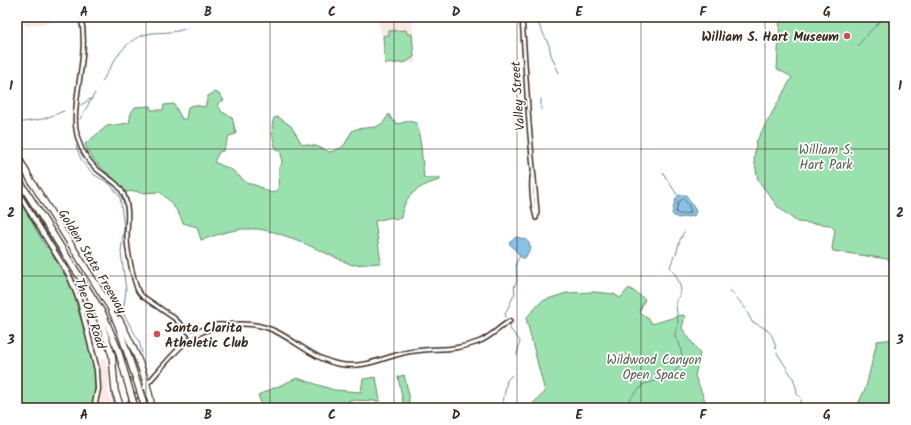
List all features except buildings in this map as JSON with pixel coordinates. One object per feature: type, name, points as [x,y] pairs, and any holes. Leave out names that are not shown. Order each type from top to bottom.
[{"type":"highway","name":"Golden State Freeway","points":[[17,155],[30,179],[110,307],[118,325],[138,384],[144,408]]},
{"type":"highway","name":"Golden State Freeway","points":[[17,177],[86,284],[103,314],[112,332],[135,408]]},
{"type":"highway","points":[[86,284],[86,289],[98,314],[112,355],[115,391],[121,408]]},
{"type":"highway","points":[[110,307],[116,312],[134,348],[148,383],[152,408]]},
{"type":"main road","name":"The Old Road","points":[[17,190],[69,276],[78,298],[97,366],[98,389],[94,408]]},
{"type":"main road","points":[[125,408],[148,383]]},
{"type":"street","points":[[81,17],[83,51],[75,118],[79,142],[91,163],[96,169],[117,184],[124,196],[128,214],[128,245],[138,290],[142,296],[169,314],[194,337]]},
{"type":"street","name":"Valley Street","points":[[522,17],[537,212],[536,218],[532,190],[533,173]]},
{"type":"street","points":[[148,383],[174,354],[194,337],[208,330],[224,326],[245,324],[272,330],[324,360],[339,364],[360,365],[415,351],[459,348],[479,342],[510,321]]},
{"type":"street","points":[[191,333],[219,324],[224,326]]},
{"type":"shaded area","points":[[21,17],[77,17],[78,19],[26,26]]},
{"type":"shaded area","points":[[374,17],[412,17],[415,63],[385,65],[382,36],[378,23]]},
{"type":"shaded area","points":[[105,358],[109,375],[108,392],[113,408],[98,408],[102,387],[99,359]]},
{"type":"green space","name":"William S. Hart Park","points":[[780,17],[894,17],[894,260],[833,251],[832,248],[835,230],[830,225],[797,222],[778,207],[758,180],[754,159],[756,142],[792,77],[777,69]]},
{"type":"green space","points":[[406,30],[407,34],[412,34],[414,57],[406,62],[385,64],[383,36],[389,35],[389,31]]},
{"type":"green space","points":[[215,92],[224,100],[217,104],[222,112],[232,117],[236,134],[229,136],[223,151],[219,152],[214,162],[232,170],[247,183],[258,186],[271,193],[278,190],[279,167],[282,164],[281,152],[276,150],[272,134],[274,118],[278,117],[291,126],[302,144],[316,146],[330,152],[341,148],[352,131],[356,129],[376,127],[383,123],[389,114],[392,120],[398,124],[408,121],[417,123],[424,178],[440,178],[440,180],[425,185],[414,192],[405,203],[401,218],[395,220],[393,217],[375,221],[381,263],[352,265],[297,240],[274,232],[258,229],[242,229],[226,232],[201,240],[197,227],[183,223],[179,214],[160,192],[126,192],[121,185],[98,165],[85,144],[107,126],[129,123],[131,113],[135,107],[150,106],[151,110],[163,110],[164,105],[174,104],[182,119],[186,119],[188,107],[193,105],[205,107],[208,96]]},
{"type":"green space","points":[[17,196],[46,247],[48,247],[65,274],[73,290],[90,347],[94,370],[95,382],[92,408],[17,408]]},
{"type":"green space","name":"Wildwood Canyon Open Space","points":[[629,288],[645,299],[639,312],[650,320],[652,324],[682,315],[685,316],[682,328],[700,354],[695,376],[708,408],[528,408],[545,392],[526,318],[542,301],[566,293],[594,292],[614,294],[620,298]]},
{"type":"green space","points":[[894,339],[894,408],[856,408],[866,387],[877,341]]},
{"type":"green space","points":[[404,375],[409,395],[409,408],[400,408],[403,402],[398,377]]},
{"type":"green space","points":[[376,377],[380,401],[349,400],[347,406],[349,408],[263,408],[258,395],[297,378],[334,390],[361,392],[363,379]]},
{"type":"water","points":[[680,195],[686,195],[696,211],[694,216],[678,218],[673,215],[674,202]]},
{"type":"water","points":[[516,237],[525,239],[529,243],[531,248],[525,258],[522,258],[509,243]]},
{"type":"waterway","points":[[535,17],[549,45],[551,55],[559,73]]},
{"type":"waterway","points":[[858,46],[884,17]]},
{"type":"waterway","points":[[102,82],[116,58],[128,44],[135,39],[143,35],[175,32],[187,28]]},
{"type":"waterway","points":[[80,119],[95,93]]},
{"type":"waterway","points":[[81,105],[92,98]]},
{"type":"waterway","points":[[541,99],[541,110]]},
{"type":"waterway","points":[[17,123],[43,119],[64,111]]},
{"type":"waterway","points":[[76,146],[84,164],[93,174],[110,184],[120,197],[124,228],[121,252],[126,290],[123,313],[139,341],[142,353]]},
{"type":"waterway","points":[[663,173],[678,196]]},
{"type":"waterway","points":[[676,254],[684,232]]},
{"type":"waterway","points":[[506,317],[505,314],[515,293],[514,287],[517,281],[516,263],[520,256]]},
{"type":"waterway","points":[[623,408],[624,405],[642,386],[641,385],[663,379],[673,374],[679,366],[682,356],[679,342],[675,338],[675,333],[678,324],[676,304],[681,289],[677,277],[670,267],[674,256]]},
{"type":"waterway","points":[[729,289],[746,309]]},
{"type":"waterway","points":[[747,312],[752,322],[769,332],[776,349]]},
{"type":"waterway","points":[[510,325],[510,329],[520,341],[517,355]]},
{"type":"waterway","points":[[777,353],[793,378],[797,394],[800,397]]},
{"type":"waterway","points":[[502,408],[507,380],[512,375]]},
{"type":"waterway","points":[[111,377],[112,397],[116,408]]},
{"type":"waterway","points":[[800,408],[801,400]]},
{"type":"place","name":"William S. Hart Museum","points":[[847,36]]},
{"type":"place","name":"Santa Clarita Atheletic Club","points":[[157,334]]}]
